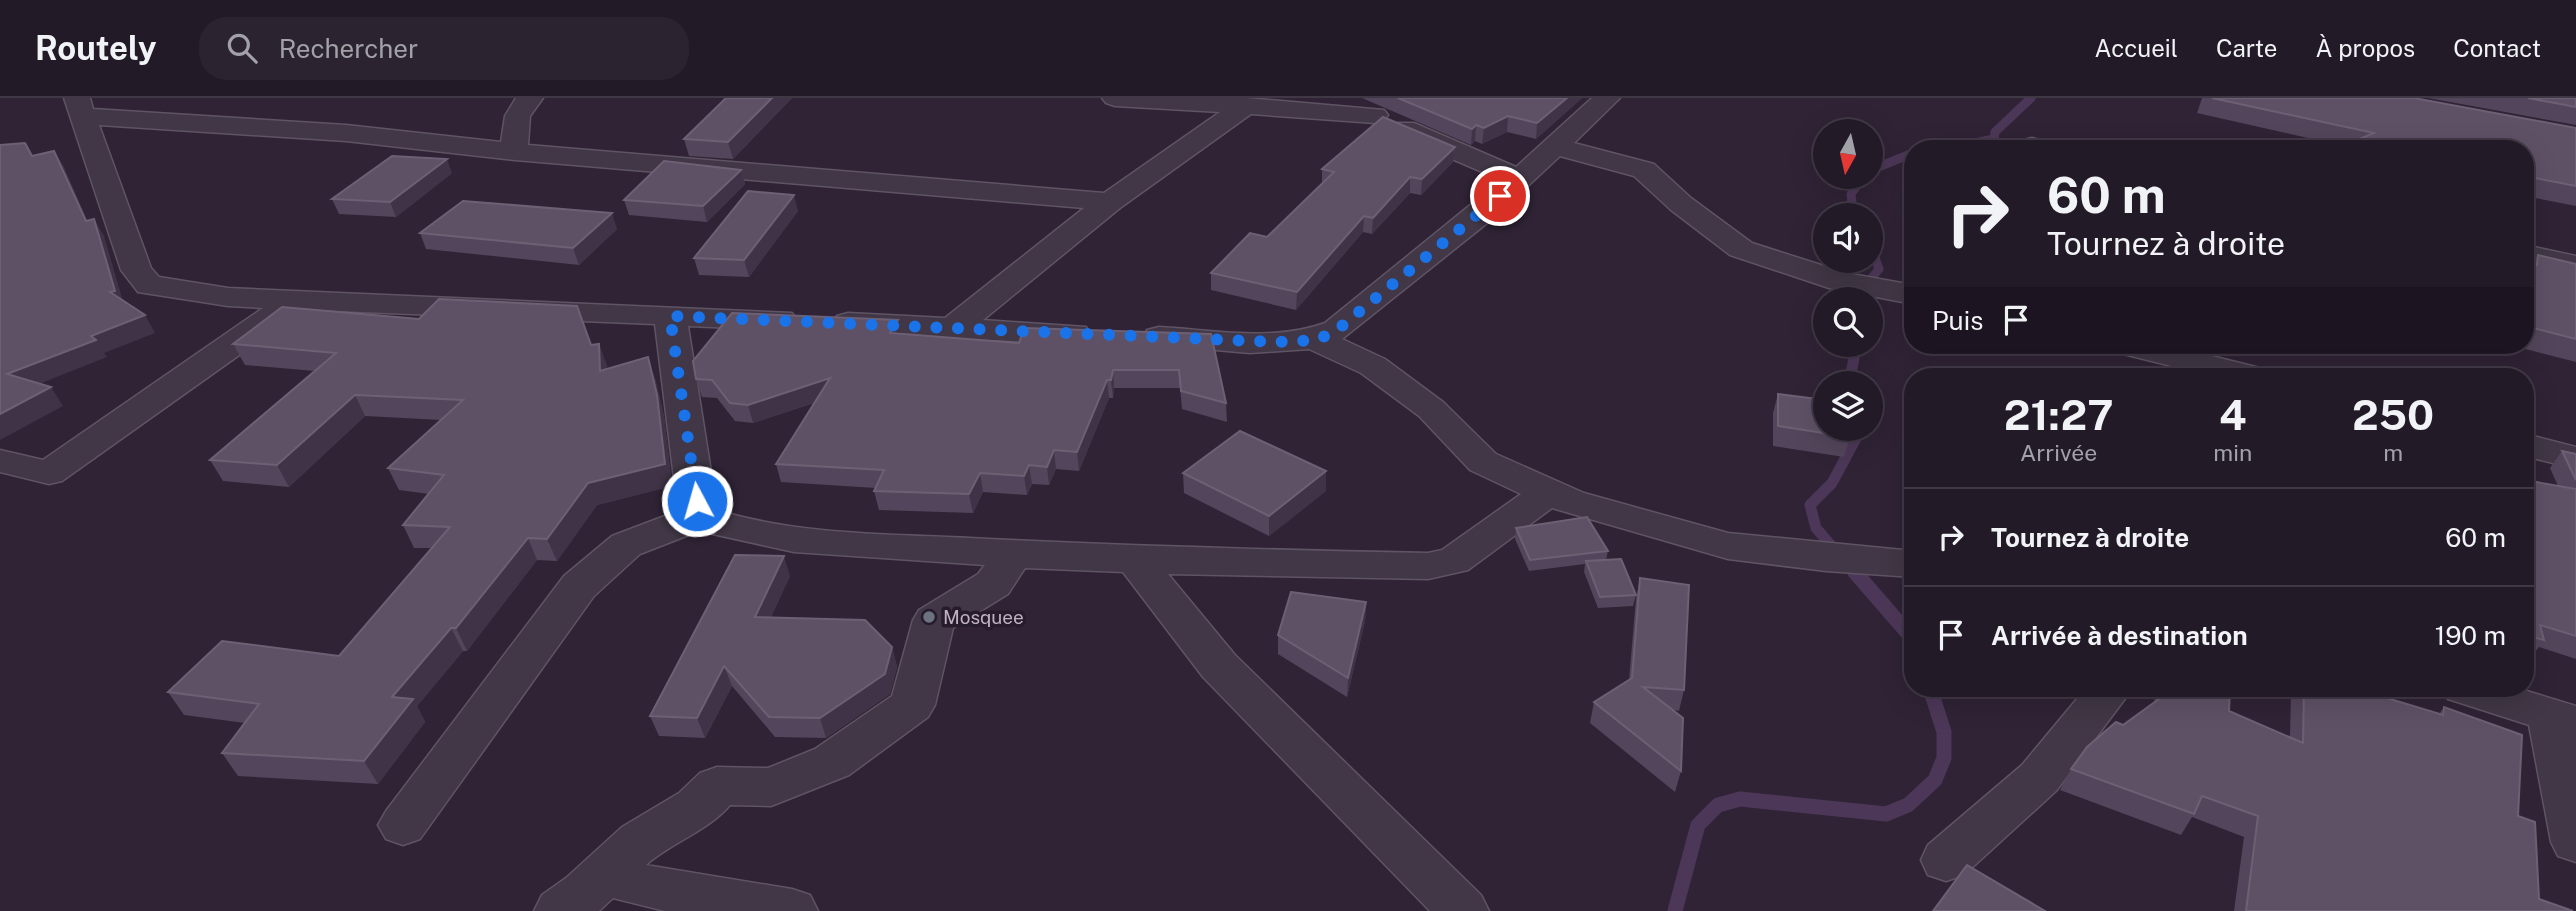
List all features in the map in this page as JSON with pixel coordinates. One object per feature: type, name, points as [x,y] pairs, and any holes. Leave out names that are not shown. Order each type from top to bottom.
[{"type":"street","points":[[515,152],[514,131],[520,107],[530,98]]},
{"type":"street","points":[[1115,98],[1375,115]]},
{"type":"street","points":[[1327,98],[1375,115],[1519,178]]},
{"type":"street","points":[[1317,340],[1348,321],[1481,214],[1607,98]]},
{"type":"street","points":[[954,327],[1110,202],[1246,106]]},
{"type":"street","points":[[1110,202],[515,152],[79,107],[136,270],[149,285],[228,298],[1276,342],[1317,340],[1373,366],[1431,409],[1483,462],[1570,502],[1728,546],[1894,563]]},
{"type":"street","points":[[1555,146],[1644,170],[1681,205],[1741,249],[1840,281],[1900,292]]},
{"type":"street","points":[[2534,256],[2576,265]]},
{"type":"street","points":[[0,461],[49,473],[294,300]]},
{"type":"street","points":[[670,316],[696,485],[698,517]]},
{"type":"street","points":[[2163,354],[2220,368]]},
{"type":"street","points":[[2534,447],[2576,458]]},
{"type":"street","points":[[403,825],[579,586],[626,545],[698,517],[731,529],[845,545],[1136,561],[1428,566],[1454,561],[1549,492]]},
{"type":"street","points":[[560,911],[579,899],[649,834],[710,797],[717,786],[771,787],[832,762],[912,705],[934,620],[993,584],[1014,554]]},
{"type":"street","points":[[1136,561],[1219,666],[1462,911]]},
{"type":"street","points":[[1946,860],[2039,778],[2104,697]]},
{"type":"street","points":[[2493,697],[2563,719],[2576,842]]},
{"type":"street","points":[[605,874],[650,887],[792,911]]},
{"type":"building","points":[[726,98],[772,98],[728,142],[684,139]]},
{"type":"building","points":[[1398,98],[1567,98],[1537,123],[1508,116],[1484,128],[1476,125],[1472,129]]},
{"type":"building","points":[[2212,98],[2414,98],[2576,128],[2576,186],[2534,178],[2534,140],[2357,140],[2374,133]]},
{"type":"building","points":[[2528,98],[2576,98],[2576,107]]},
{"type":"building","points":[[1383,117],[1455,147],[1422,179],[1410,177],[1373,218],[1364,216],[1297,292],[1211,273],[1250,233],[1267,237],[1334,172],[1322,169]]},
{"type":"building","points":[[25,143],[32,156],[54,151],[86,221],[94,219],[115,291],[110,292],[145,315],[91,336],[96,340],[7,374],[51,387],[0,414],[0,145]]},
{"type":"building","points":[[392,156],[447,159],[390,202],[332,199]]},
{"type":"building","points":[[664,161],[741,170],[703,206],[624,200]]},
{"type":"building","points":[[748,191],[794,195],[744,260],[694,258]]},
{"type":"building","points":[[463,201],[612,213],[573,248],[420,233]]},
{"type":"building","points":[[2538,255],[2576,264],[2576,339],[2534,328],[2534,264],[2537,265]]},
{"type":"building","points":[[439,299],[577,306],[591,345],[599,344],[600,371],[648,357],[657,395],[665,464],[588,483],[547,539],[528,538],[456,628],[451,628],[392,697],[413,699],[364,761],[222,753],[259,704],[168,692],[222,641],[339,656],[450,527],[403,525],[444,475],[388,468],[463,400],[355,395],[277,465],[210,460],[336,353],[233,344],[282,307],[419,319]]},
{"type":"building","points":[[732,313],[898,320],[890,333],[1019,343],[1024,328],[1211,334],[1226,403],[1181,391],[1179,370],[1113,370],[1111,380],[1107,380],[1077,452],[1054,450],[1047,467],[1029,465],[1024,476],[980,473],[969,494],[874,491],[884,470],[776,464],[830,378],[748,405],[730,403],[712,380],[696,379],[693,361]]},
{"type":"building","points":[[1778,394],[1813,398],[1813,431],[1778,426]]},
{"type":"building","points":[[1240,431],[1326,471],[1269,516],[1183,473]]},
{"type":"building","points":[[2562,451],[2576,454],[2576,480]]},
{"type":"building","points":[[2534,482],[2576,489],[2576,636],[2540,625],[2544,640],[2534,637]]},
{"type":"building","points":[[1587,517],[1608,551],[1530,560],[1516,528]]},
{"type":"building","points":[[735,555],[784,556],[755,617],[865,620],[892,647],[885,674],[820,718],[769,717],[724,666],[697,718],[650,716]]},
{"type":"building","points":[[1621,559],[1636,595],[1600,597],[1586,561]]},
{"type":"building","points":[[1640,578],[1689,585],[1684,690],[1643,687],[1683,718],[1681,771],[1594,702],[1632,678]]},
{"type":"building","points":[[1291,592],[1366,602],[1348,678],[1278,635]]},
{"type":"building","points":[[2162,697],[2230,697],[2229,711],[2303,743],[2304,697],[2384,697],[2443,715],[2444,707],[2522,735],[2518,816],[2535,822],[2539,899],[2573,911],[2246,911],[2258,816],[2202,796],[2194,814],[2071,769],[2087,747],[2116,722],[2123,725]]},
{"type":"building","points":[[1967,865],[2045,911],[1933,911]]},
{"type":"waterway","points":[[1989,140],[1994,139],[1995,132],[2031,98]]},
{"type":"waterway","points":[[1883,165],[1904,157]]},
{"type":"waterway","points":[[1852,203],[1851,194],[1855,189]]},
{"type":"waterway","points":[[1864,287],[1876,273]]},
{"type":"waterway","points":[[1851,371],[1854,357]]},
{"type":"waterway","points":[[1855,441],[1832,483],[1810,505],[1816,528],[1855,573]]},
{"type":"waterway","points":[[1854,571],[1904,629]]},
{"type":"waterway","points":[[1675,911],[1698,825],[1718,805],[1740,799],[1886,814],[1908,805],[1935,780],[1944,758],[1944,732],[1933,697]]},
{"type":"place","name":"Mosquee","points":[[929,617]]},
{"type":"route","points":[[697,501],[670,316],[1276,342],[1317,340],[1337,330],[1500,196]]}]
